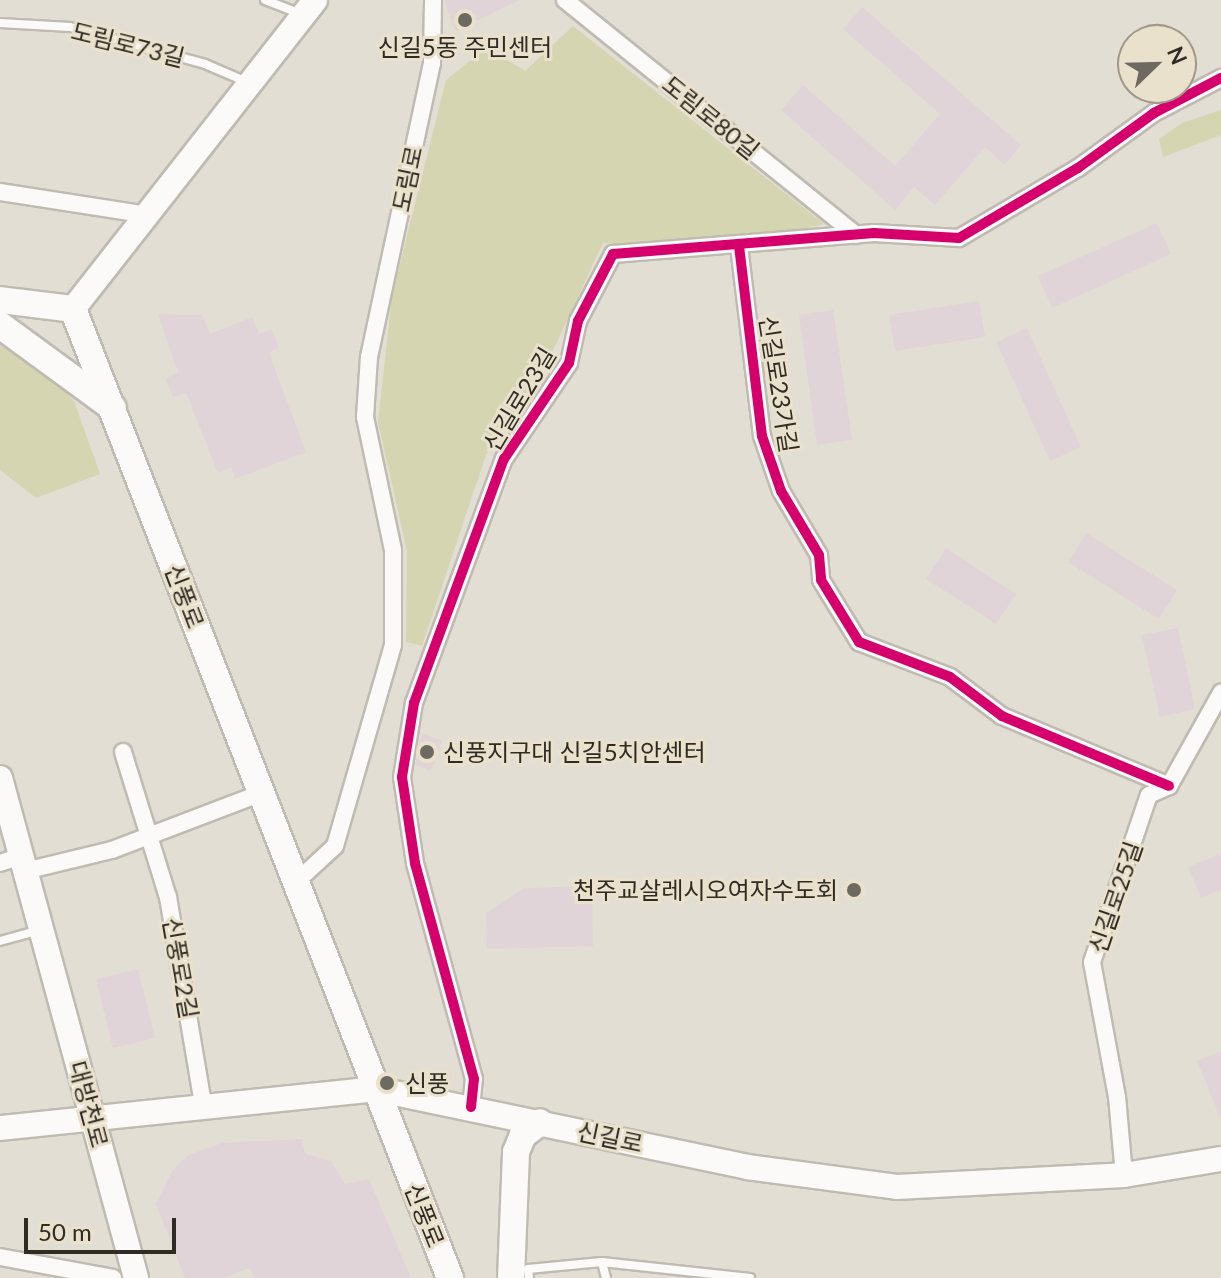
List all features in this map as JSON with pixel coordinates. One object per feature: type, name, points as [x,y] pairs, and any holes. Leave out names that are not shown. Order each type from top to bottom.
[{"type":"main road","points":[[0,300],[73,309],[309,7]]},
{"type":"main road","name":"신풍로","points":[[73,309],[115,409],[295,883],[450,1278]]},
{"type":"main road","points":[[0,325],[115,409]]},
{"type":"main road","name":"대방천로","points":[[0,778],[15,863],[41,930],[136,1278]]},
{"type":"main road","name":"신길로","points":[[0,1128],[93,1115],[375,1089],[761,1169],[897,1187],[1124,1175],[1221,1159]]},
{"type":"main road","points":[[511,1278],[516,1152],[523,1135],[540,1122]]},
{"type":"street","name":"도림로","points":[[295,883],[335,846],[393,645],[393,550],[365,417],[369,357],[432,64],[433,0]]},
{"type":"street","name":"도림로80길","points":[[565,0],[856,235]]},
{"type":"street","name":"신길로23길","points":[[471,1107],[474,1079],[415,863],[402,777],[414,703],[504,459],[569,363],[578,321],[613,254],[856,235],[959,238],[1078,168],[1154,113],[1221,78]]},
{"type":"street","points":[[0,192],[149,215]]},
{"type":"street","name":"신길로23가길","points":[[739,246],[762,436],[781,491],[819,555],[821,580],[859,642],[950,677],[1002,716],[1169,786]]},
{"type":"street","name":"신길로25길","points":[[1124,1175],[1117,1097],[1092,962],[1149,795],[1169,786],[1221,693]]},
{"type":"street","name":"신풍로2길","points":[[123,752],[153,834],[203,1104]]},
{"type":"street","points":[[15,863],[112,850],[261,793]]},
{"type":"street","points":[[0,1257],[113,1278]]},
{"type":"lane","points":[[265,0],[309,7]]},
{"type":"lane","name":"도림로73길","points":[[0,23],[70,27],[205,64],[251,83]]},
{"type":"lane","points":[[0,941],[41,930]]},
{"type":"lane","points":[[602,1262],[606,1278]]},
{"type":"lane","points":[[529,1278],[528,1269],[602,1262],[750,1278]]},
{"type":"green space","points":[[573,26],[824,224],[739,246],[603,243],[550,357],[486,455],[422,646],[406,642],[407,551],[378,422],[392,296],[446,80],[487,47],[525,71]]},
{"type":"green space","points":[[1221,110],[1221,135],[1163,157],[1159,139],[1182,123]]},
{"type":"green space","points":[[0,346],[41,366],[74,401],[100,474],[36,498],[0,470]]},
{"type":"building","name":"신길5동 주민센터","points":[[444,0],[520,0],[456,31]]},
{"type":"building","points":[[862,7],[1021,145],[1004,165],[985,147],[935,205],[914,187],[895,210],[781,110],[803,85],[895,166],[940,114],[843,29]]},
{"type":"building","points":[[1157,223],[1171,254],[1052,308],[1038,276]]},
{"type":"building","points":[[979,301],[985,337],[895,351],[889,315]]},
{"type":"building","points":[[833,310],[852,440],[817,445],[799,315]]},
{"type":"building","points":[[158,314],[202,315],[210,334],[252,317],[259,334],[271,329],[279,347],[269,353],[306,452],[235,479],[231,467],[218,473],[186,393],[173,397],[165,379],[178,372]]},
{"type":"building","points":[[1027,328],[1081,447],[1050,461],[996,342]]},
{"type":"building","points":[[1086,533],[1177,590],[1159,619],[1068,562]]},
{"type":"building","points":[[946,548],[1016,594],[996,624],[926,579]]},
{"type":"building","points":[[1178,628],[1195,709],[1160,717],[1142,635]]},
{"type":"building","name":"신풍지구대 신길5치안센터","points":[[422,733],[442,741],[431,771],[415,765]]},
{"type":"building","points":[[1221,854],[1221,890],[1201,898],[1188,867]]},
{"type":"building","points":[[592,886],[593,946],[487,949],[486,913],[524,888]]},
{"type":"building","points":[[138,969],[155,1038],[113,1048],[96,979]]},
{"type":"building","points":[[1221,1051],[1221,1119],[1197,1061]]},
{"type":"building","points":[[302,1139],[305,1154],[331,1161],[345,1184],[369,1179],[411,1278],[255,1278],[249,1268],[223,1278],[185,1278],[156,1204],[172,1171],[188,1155],[222,1143]]},
{"type":"cycle path","points":[[471,1107],[474,1079],[415,863],[402,777],[414,703],[504,459],[569,363],[578,321],[613,254],[874,233],[959,238],[1078,168],[1154,113],[1221,78]]},
{"type":"cycle path","points":[[739,246],[762,436],[781,491],[819,555],[821,580],[859,642],[950,677],[1002,716],[1169,786]]},
{"type":"place","name":"신길5동 주민센터","points":[[465,20]]},
{"type":"place","name":"신풍지구대 신길5치안센터","points":[[427,752]]},
{"type":"place","name":"천주교살레시오여자수도회","points":[[854,890]]},
{"type":"place","name":"신풍","points":[[387,1083]]}]
